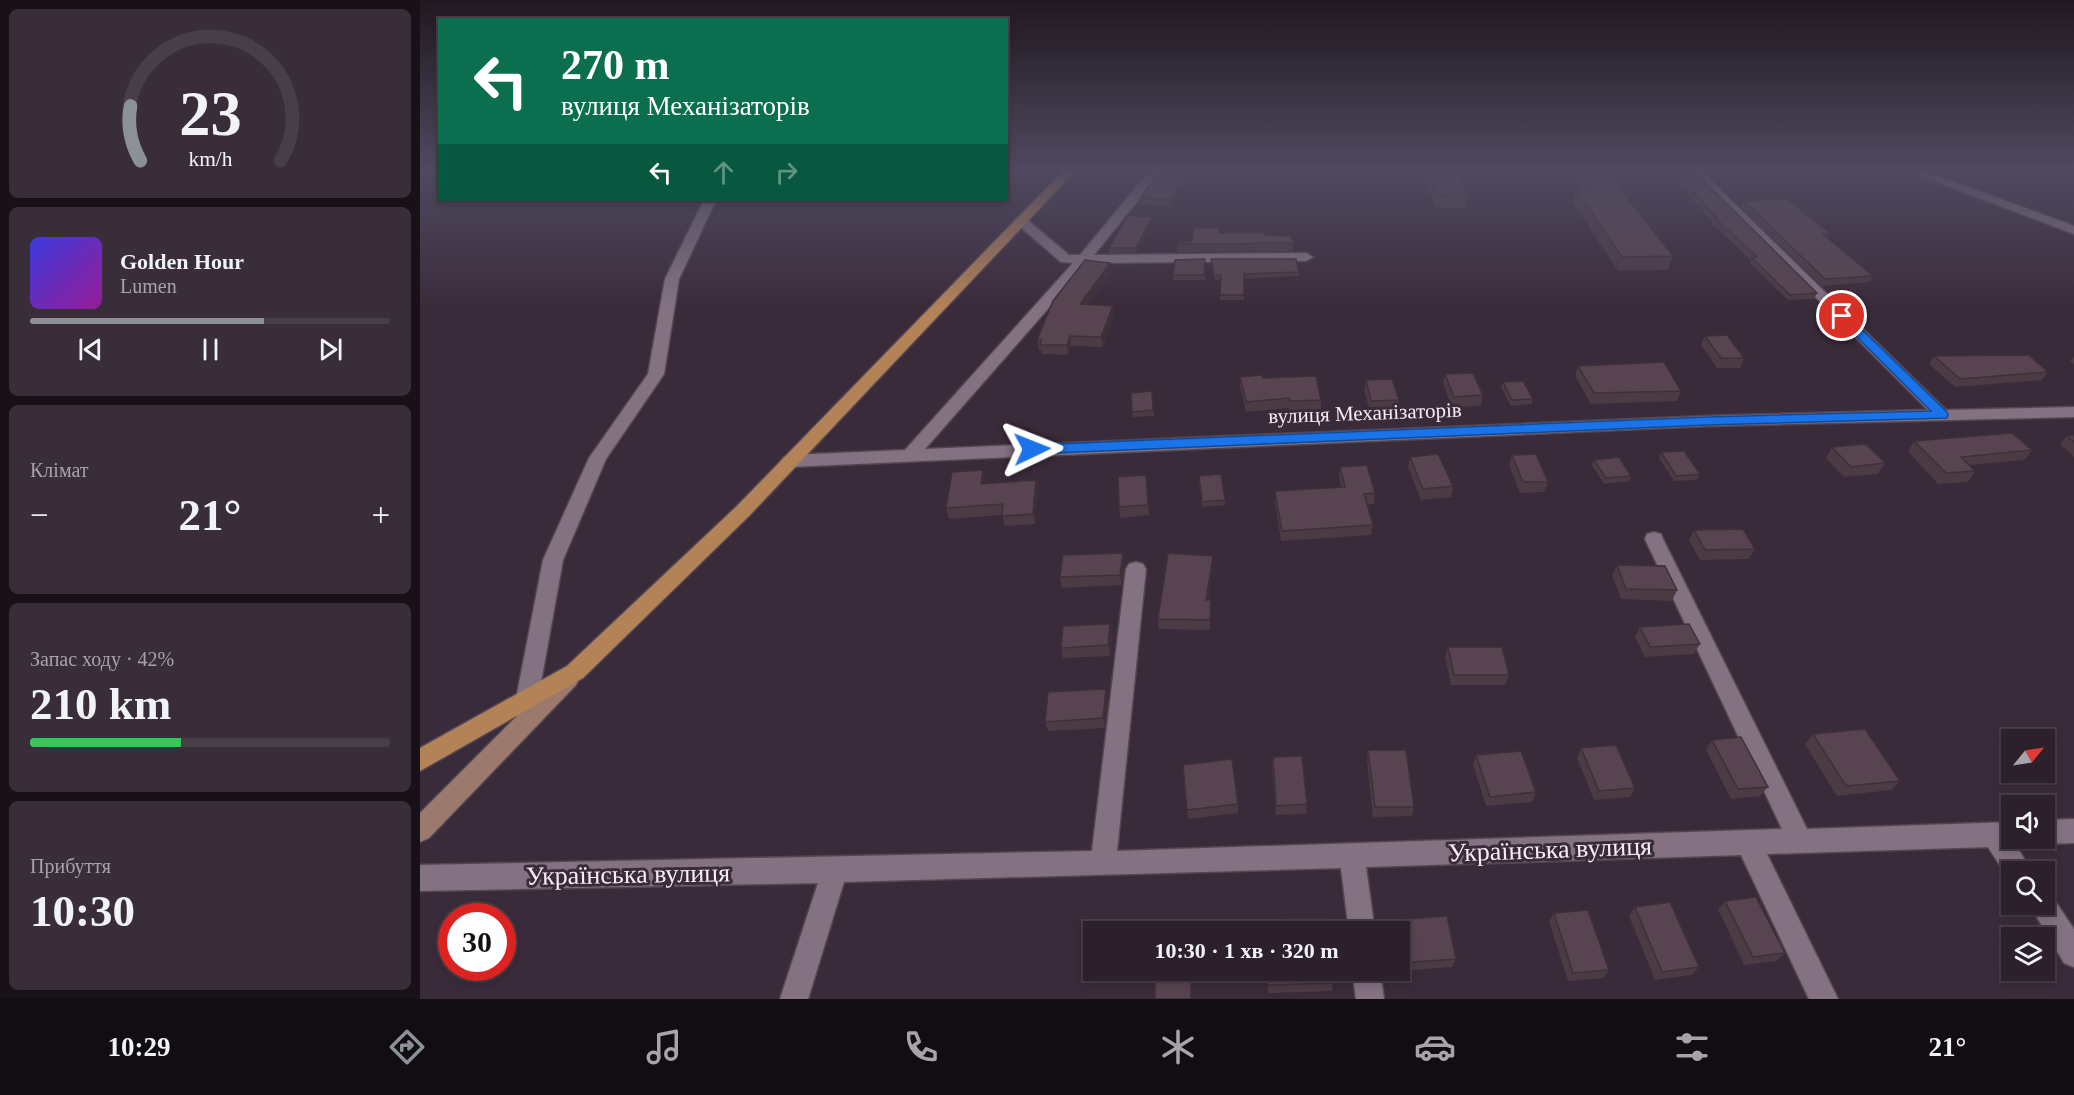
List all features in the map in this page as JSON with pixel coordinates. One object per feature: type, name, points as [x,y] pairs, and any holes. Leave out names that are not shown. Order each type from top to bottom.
[{"type":"main road","points":[[420,830],[575,672],[735,519],[1027,215]]},
{"type":"main road","points":[[420,760],[575,672]]},
{"type":"street","points":[[527,699],[553,560],[598,458],[656,374],[672,279],[703,215]]},
{"type":"street","points":[[910,456],[1084,259],[1120,215]]},
{"type":"street","points":[[1739,215],[1942,415]]},
{"type":"street","points":[[2032,215],[2074,230]]},
{"type":"street","points":[[1021,221],[1066,259],[1306,257]]},
{"type":"street","name":"вулиця Механізаторів","points":[[790,461],[1708,421],[2074,412]]},
{"type":"street","points":[[1654,538],[1800,841]]},
{"type":"street","points":[[1103,863],[1136,569]]},
{"type":"street","points":[[2055,832],[2074,831]]},
{"type":"street","name":"Українська вулиця","points":[[420,878],[1103,863],[2001,834]]},
{"type":"street","points":[[1748,843],[1824,999]]},
{"type":"street","points":[[1352,855],[1361,921]]},
{"type":"street","points":[[794,999],[835,870]]},
{"type":"street","points":[[2049,915],[2074,953]]},
{"type":"street","points":[[1368,981],[1370,999]]},
{"type":"building","points":[[1128,215],[1152,217],[1136,248],[1109,248]]},
{"type":"building","points":[[1593,215],[1640,215],[1673,256],[1622,257]]},
{"type":"building","points":[[1714,215],[1738,215],[1817,293],[1790,295],[1752,258],[1757,257],[1715,218],[1717,218]]},
{"type":"building","points":[[1758,215],[1807,215],[1830,233],[1823,234],[1873,276],[1825,279]]},
{"type":"building","points":[[1194,228],[1220,228],[1219,233],[1265,233],[1265,235],[1291,236],[1293,243],[1177,244],[1177,242],[1192,241]]},
{"type":"building","points":[[1205,259],[1204,275],[1173,275],[1175,260]]},
{"type":"building","points":[[1211,259],[1296,259],[1299,272],[1244,274],[1244,295],[1220,295],[1221,275],[1214,275]]},
{"type":"building","points":[[1085,260],[1110,263],[1080,304],[1113,306],[1101,337],[1070,336],[1067,345],[1040,345],[1041,340],[1037,340],[1053,301]]},
{"type":"building","points":[[1727,335],[1744,358],[1721,358],[1705,336]]},
{"type":"building","points":[[2029,355],[2048,372],[1960,379],[1934,356]]},
{"type":"building","points":[[1664,362],[1681,391],[1594,393],[1578,366]]},
{"type":"building","points":[[1473,373],[1483,395],[1454,397],[1445,374]]},
{"type":"building","points":[[1262,375],[1263,378],[1316,376],[1321,400],[1290,401],[1289,398],[1246,402],[1240,377]]},
{"type":"building","points":[[1392,379],[1399,400],[1371,401],[1366,380]]},
{"type":"building","points":[[1523,381],[1533,399],[1512,400],[1503,382]]},
{"type":"building","points":[[1152,391],[1153,410],[1132,412],[1131,393]]},
{"type":"building","points":[[2012,433],[2032,450],[1961,457],[1975,471],[1946,473],[1914,441]]},
{"type":"building","points":[[2074,435],[2074,442],[2067,436]]},
{"type":"building","points":[[1866,444],[1885,463],[1851,467],[1832,447]]},
{"type":"building","points":[[1684,451],[1700,474],[1676,476],[1661,452]]},
{"type":"building","points":[[1438,454],[1453,486],[1423,489],[1410,457]]},
{"type":"building","points":[[1536,454],[1548,482],[1523,482],[1512,455]]},
{"type":"building","points":[[1619,457],[1631,476],[1606,478],[1594,460]]},
{"type":"building","points":[[1367,465],[1375,493],[1364,494],[1373,525],[1282,531],[1275,491],[1345,487],[1340,467]]},
{"type":"building","points":[[983,470],[981,484],[1036,480],[1033,514],[1002,516],[1003,504],[946,508],[952,472]]},
{"type":"building","points":[[1221,474],[1225,500],[1202,502],[1199,476]]},
{"type":"building","points":[[1146,475],[1148,505],[1119,507],[1118,477]]},
{"type":"building","points":[[1743,529],[1755,549],[1705,550],[1694,530]]},
{"type":"building","points":[[1123,553],[1120,575],[1060,577],[1063,555]]},
{"type":"building","points":[[1168,553],[1213,556],[1206,600],[1211,600],[1210,620],[1158,619]]},
{"type":"building","points":[[1617,565],[1665,566],[1677,590],[1626,589]]},
{"type":"building","points":[[1110,624],[1108,645],[1061,648],[1063,626]]},
{"type":"building","points":[[1689,624],[1700,644],[1650,647],[1640,627]]},
{"type":"building","points":[[1448,647],[1502,647],[1509,675],[1454,675]]},
{"type":"building","points":[[1106,689],[1103,718],[1045,722],[1048,692]]},
{"type":"building","points":[[1865,729],[1900,781],[1846,786],[1813,734]]},
{"type":"building","points":[[1741,737],[1768,787],[1738,789],[1712,740]]},
{"type":"building","points":[[1616,745],[1635,788],[1599,791],[1581,748]]},
{"type":"building","points":[[1368,750],[1406,750],[1414,807],[1375,807]]},
{"type":"building","points":[[1521,751],[1536,792],[1490,797],[1476,755]]},
{"type":"building","points":[[1302,756],[1307,804],[1276,806],[1273,757]]},
{"type":"building","points":[[1232,759],[1238,804],[1187,810],[1183,765]]},
{"type":"building","points":[[1756,897],[1785,953],[1753,957],[1725,901]]},
{"type":"building","points":[[1670,902],[1699,967],[1662,972],[1635,907]]},
{"type":"building","points":[[1588,910],[1609,970],[1573,973],[1554,913]]},
{"type":"building","points":[[1447,916],[1456,959],[1410,962],[1410,921],[1393,920]]},
{"type":"building","points":[[1327,918],[1327,921],[1285,921],[1285,919]]},
{"type":"building","points":[[1155,981],[1191,981],[1191,999],[1155,999]]},
{"type":"building","points":[[1268,981],[1333,981],[1333,983],[1268,985]]},
{"type":"route","points":[[1032,449],[1708,421],[1942,415],[1842,316]]}]
